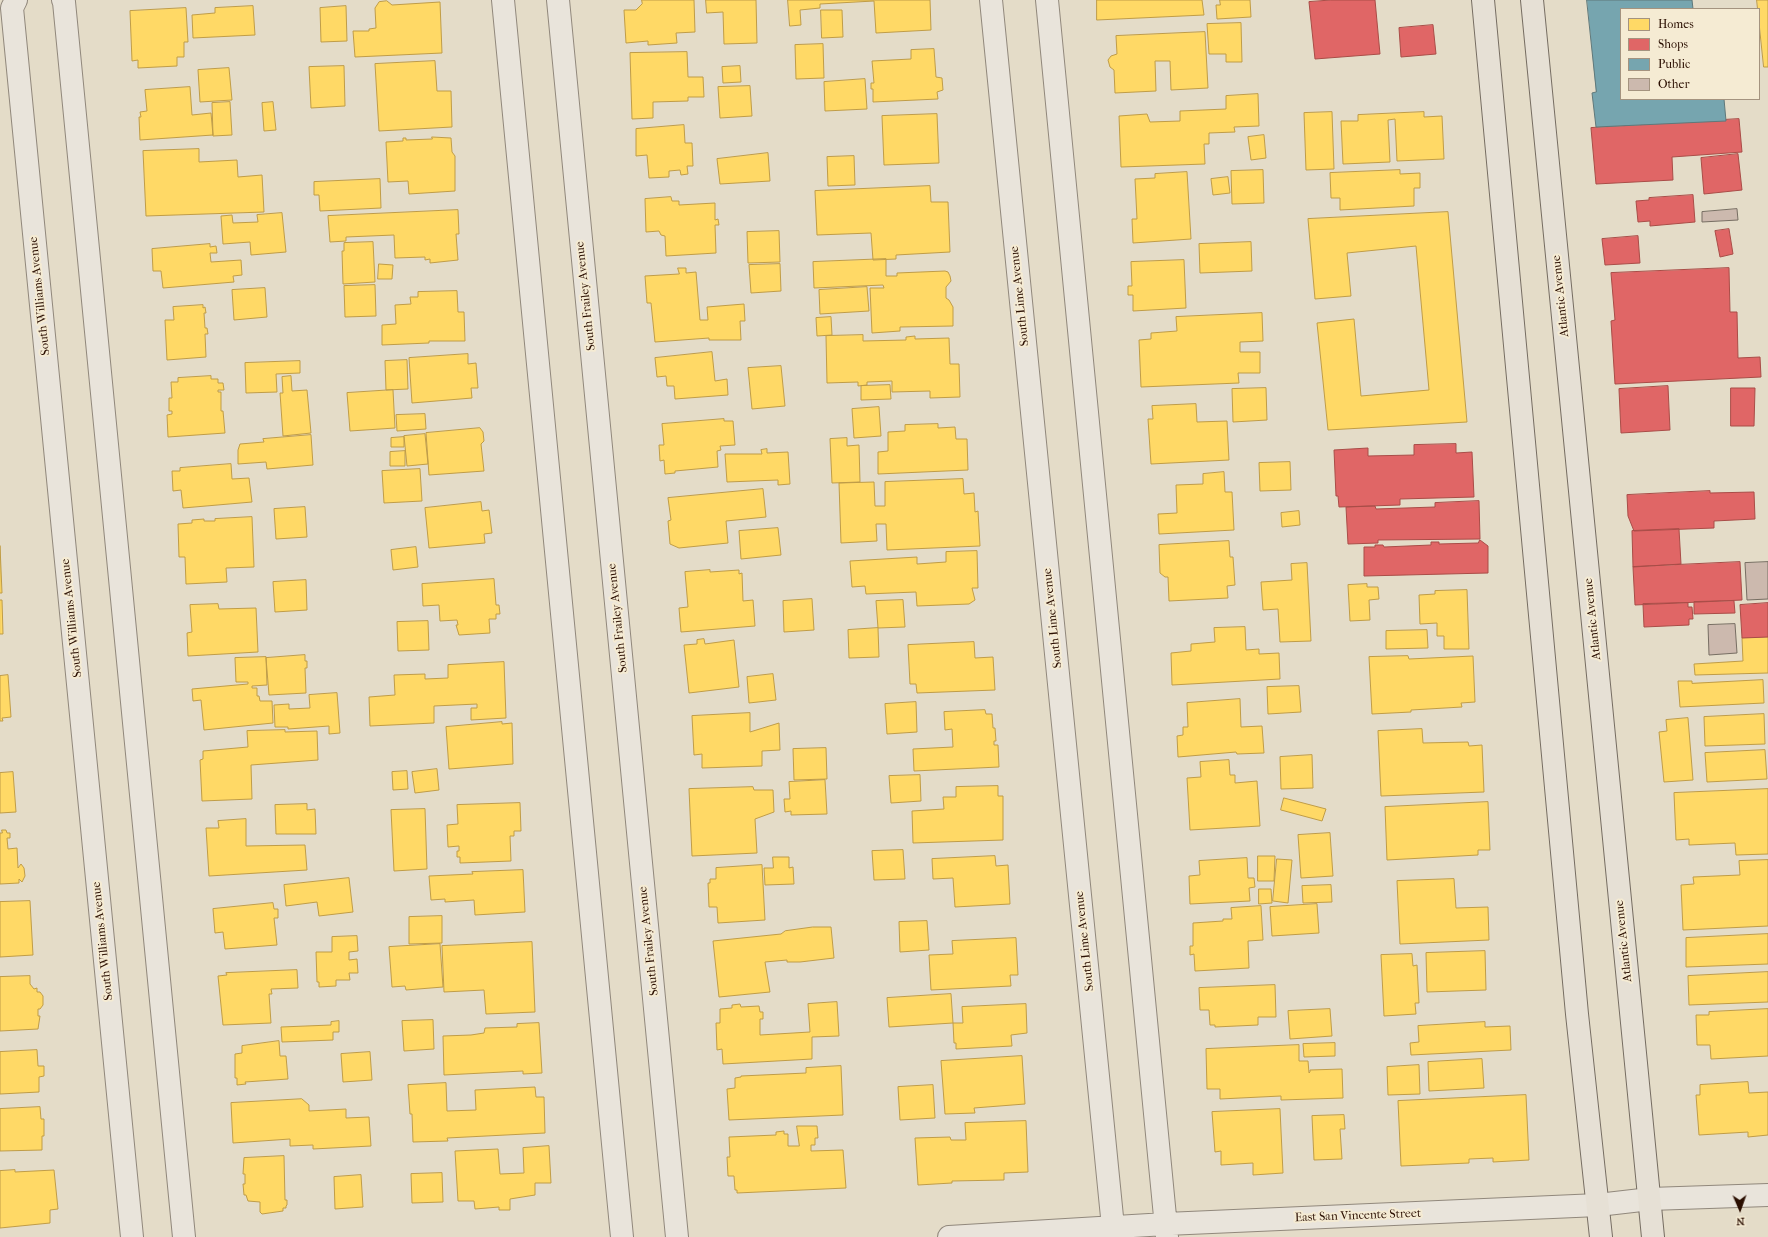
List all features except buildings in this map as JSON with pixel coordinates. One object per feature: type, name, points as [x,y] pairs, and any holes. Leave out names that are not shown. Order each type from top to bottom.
[{"type":"main road","points":[[1483,0],[1577,1006],[1601,1237]]},
{"type":"main road","name":"Atlantic Avenue","points":[[1532,0],[1653,1237]]},
{"type":"street","name":"South Williams Avenue","points":[[16,0],[12,8],[132,1237]]},
{"type":"street","points":[[63,0],[66,18],[184,1237]]},
{"type":"street","points":[[503,0],[622,1237]]},
{"type":"street","name":"South Frailey Avenue","points":[[558,0],[677,1237]]},
{"type":"street","name":"South Lime Avenue","points":[[991,0],[1114,1232]]},
{"type":"street","points":[[1047,0],[1167,1231]]},
{"type":"street","name":"East San Vincente Street","points":[[948,1237],[1167,1231],[1598,1205],[1650,1199],[1768,1196]]}]
